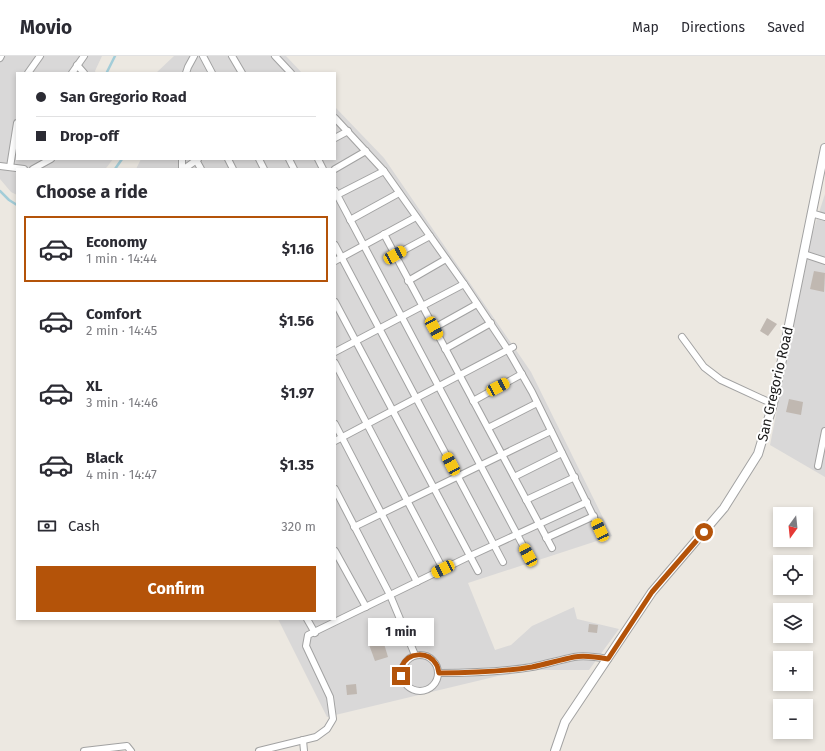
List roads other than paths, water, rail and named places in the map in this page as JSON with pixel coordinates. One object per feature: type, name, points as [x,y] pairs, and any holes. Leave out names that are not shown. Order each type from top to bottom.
[{"type":"street","points":[[29,72],[40,56]]},
{"type":"street","points":[[73,72],[84,56]]},
{"type":"street","points":[[186,72],[194,56]]},
{"type":"street","points":[[203,56],[211,72]]},
{"type":"street","points":[[232,56],[241,72]]},
{"type":"street","points":[[275,56],[290,72]]},
{"type":"street","points":[[77,65],[83,72]]},
{"type":"street","points":[[336,119],[384,171],[491,324],[511,348],[522,374],[600,530]]},
{"type":"street","points":[[10,167],[16,129]]},
{"type":"street","points":[[336,137],[348,131]]},
{"type":"street","name":"San Gregorio Road","points":[[556,751],[565,722],[652,592],[728,502],[758,454],[773,404],[825,148]]},
{"type":"street","points":[[336,168],[366,151]]},
{"type":"street","points":[[35,168],[48,160]]},
{"type":"street","points":[[185,168],[197,160]]},
{"type":"street","points":[[0,166],[17,168]]},
{"type":"street","points":[[384,171],[336,193],[528,555]]},
{"type":"street","points":[[350,220],[399,193]]},
{"type":"street","points":[[811,213],[825,217]]},
{"type":"street","points":[[336,260],[416,217]]},
{"type":"street","points":[[384,234],[552,548]]},
{"type":"street","points":[[395,255],[430,236]]},
{"type":"street","points":[[336,247],[503,562]]},
{"type":"street","points":[[804,254],[825,260]]},
{"type":"street","points":[[408,281],[446,259]]},
{"type":"street","points":[[336,351],[464,284]]},
{"type":"street","points":[[336,304],[478,571]]},
{"type":"street","points":[[434,328],[477,304]]},
{"type":"street","points":[[445,349],[491,324]]},
{"type":"street","points":[[682,337],[704,367],[721,380],[773,404]]},
{"type":"street","points":[[336,441],[511,348]]},
{"type":"street","points":[[336,365],[443,569]]},
{"type":"street","points":[[473,401],[522,374]]},
{"type":"street","points":[[488,428],[537,403]]},
{"type":"street","points":[[336,426],[418,582]]},
{"type":"street","points":[[354,527],[551,431]]},
{"type":"street","points":[[818,466],[824,444],[825,431]]},
{"type":"street","points":[[514,477],[562,453]]},
{"type":"street","points":[[526,500],[575,478]]},
{"type":"street","points":[[336,491],[390,596],[415,655]]},
{"type":"street","points":[[337,618],[366,608],[470,556],[587,502]]},
{"type":"street","points":[[546,538],[594,516]]},
{"type":"street","points":[[336,553],[366,608]]},
{"type":"street","points":[[308,620],[315,632]]},
{"type":"street","points":[[259,751],[270,750],[316,737],[327,729],[333,718],[330,697],[306,646],[308,635],[334,620]]},
{"type":"street","points":[[423,654],[431,658],[437,665],[439,673],[436,682],[430,689],[422,692],[412,690],[405,684],[401,676],[402,667],[407,659],[415,655],[423,654]]},
{"type":"street","points":[[439,673],[471,673],[532,667],[575,657],[593,656],[608,659]]},
{"type":"street","points":[[303,740],[304,751]]},
{"type":"street","points":[[84,751],[128,746],[130,751]]},
{"type":"waterway","points":[[107,72],[115,56]]},
{"type":"waterway","points":[[116,168],[121,160]]},
{"type":"waterway","points":[[0,191],[16,204]]}]
